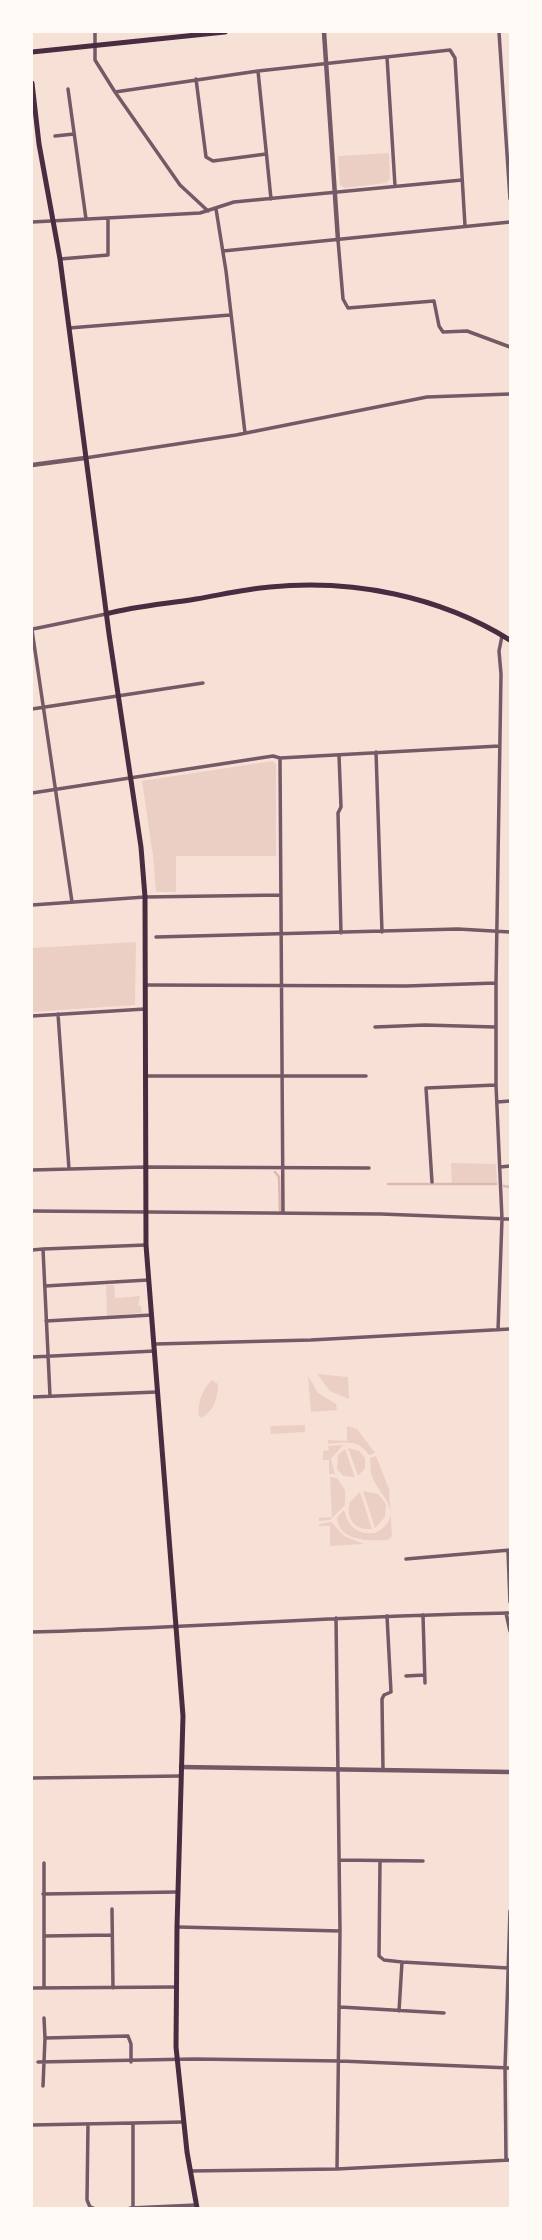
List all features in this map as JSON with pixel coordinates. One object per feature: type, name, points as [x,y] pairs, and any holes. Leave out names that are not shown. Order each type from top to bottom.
[{"type":"main road","points":[[32,52],[225,32]]},
{"type":"main road","points":[[32,83],[60,259],[106,614],[141,847],[145,897],[144,1211],[183,1716],[177,1927],[177,2060],[196,2207]]},
{"type":"main road","points":[[106,614],[268,587],[337,585],[382,591],[432,604],[461,614],[510,640]]},
{"type":"street","points":[[95,32],[95,60],[180,186],[208,211]]},
{"type":"street","points":[[324,32],[343,299],[348,308],[434,301],[439,326],[443,332],[467,331],[510,347]]},
{"type":"street","points":[[499,32],[510,199]]},
{"type":"street","points":[[116,92],[258,71],[447,50],[454,53],[465,226]]},
{"type":"street","points":[[387,57],[395,186]]},
{"type":"street","points":[[258,71],[271,199]]},
{"type":"street","points":[[196,79],[206,157],[213,161],[265,155]]},
{"type":"street","points":[[68,89],[86,219]]},
{"type":"street","points":[[55,136],[74,134]]},
{"type":"street","points":[[32,222],[208,211],[234,202],[462,180]]},
{"type":"street","points":[[216,209],[245,432]]},
{"type":"street","points":[[60,259],[108,255],[108,218]]},
{"type":"street","points":[[223,251],[510,222]]},
{"type":"street","points":[[69,328],[230,315]]},
{"type":"street","points":[[32,465],[245,432],[427,397],[510,394]]},
{"type":"street","points":[[72,902],[32,630],[106,614]]},
{"type":"street","points":[[498,1330],[502,1219],[496,1085],[496,983],[501,674],[499,650],[502,634]]},
{"type":"street","points":[[32,709],[203,683]]},
{"type":"street","points":[[32,793],[275,755],[280,758],[499,746]]},
{"type":"street","points":[[376,752],[382,933]]},
{"type":"street","points":[[339,755],[341,933]]},
{"type":"street","points":[[280,758],[283,1213]]},
{"type":"street","points":[[32,905],[145,897],[281,895]]},
{"type":"street","points":[[156,937],[458,929],[510,932]]},
{"type":"street","points":[[145,985],[282,987],[496,983]]},
{"type":"street","points":[[32,1016],[145,1009]]},
{"type":"street","points":[[58,1014],[69,1169]]},
{"type":"street","points":[[375,1027],[496,1027]]},
{"type":"street","points":[[144,1076],[366,1076]]},
{"type":"street","points":[[432,1182],[426,1088],[496,1085]]},
{"type":"street","points":[[497,1102],[510,1101]]},
{"type":"street","points":[[500,1167],[510,1166]]},
{"type":"street","points":[[32,1170],[369,1167]]},
{"type":"street","points":[[32,1210],[510,1219]]},
{"type":"street","points":[[32,1250],[146,1245]]},
{"type":"street","points":[[43,1250],[50,1396]]},
{"type":"street","points":[[45,1286],[149,1280]]},
{"type":"street","points":[[46,1321],[152,1315]]},
{"type":"street","points":[[32,1357],[510,1329]]},
{"type":"street","points":[[32,1397],[159,1392]]},
{"type":"street","points":[[405,1559],[509,1550],[510,1602]]},
{"type":"street","points":[[32,1632],[508,1613],[510,1631]]},
{"type":"street","points":[[423,1615],[425,1683]]},
{"type":"street","points":[[383,1770],[382,1699],[391,1692],[387,1616]]},
{"type":"street","points":[[336,1618],[340,1931],[337,2169]]},
{"type":"street","points":[[406,1676],[424,1675]]},
{"type":"street","points":[[181,1767],[510,1772]]},
{"type":"street","points":[[32,1778],[181,1776]]},
{"type":"street","points":[[339,1860],[424,1861]]},
{"type":"street","points":[[380,1861],[379,1956],[384,1960],[402,1962],[508,1968]]},
{"type":"street","points":[[44,1863],[44,1988]]},
{"type":"street","points":[[43,1894],[178,1892]]},
{"type":"street","points":[[112,1909],[113,1988]]},
{"type":"street","points":[[190,2171],[337,2169],[508,2160],[510,1911]]},
{"type":"street","points":[[177,1927],[340,1931]]},
{"type":"street","points":[[44,1937],[113,1935]]},
{"type":"street","points":[[400,2011],[402,1962]]},
{"type":"street","points":[[32,1988],[176,1987]]},
{"type":"street","points":[[340,2007],[444,2013]]},
{"type":"street","points":[[43,2086],[40,2062],[45,2038],[44,2018]]},
{"type":"street","points":[[45,2038],[128,2036],[131,2062]]},
{"type":"street","points":[[40,2062],[340,2061],[508,2068]]},
{"type":"street","points":[[32,2125],[183,2122]]},
{"type":"street","points":[[133,2123],[131,2208],[196,2207]]},
{"type":"street","points":[[88,2124],[87,2200],[93,2208]]},
{"type":"shaded area","points":[[389,153],[390,179],[386,183],[345,188],[340,185],[338,156]]},
{"type":"shaded area","points":[[273,761],[276,764],[276,856],[176,856],[176,892],[156,892],[142,781]]},
{"type":"shaded area","points":[[136,942],[135,1005],[32,1012],[32,948]]},
{"type":"shaded area","points":[[451,1163],[496,1164],[497,1183],[452,1184]]},
{"type":"shaded area","points":[[106,1285],[114,1285],[115,1298],[140,1296],[138,1306],[141,1306],[142,1313],[107,1316]]},
{"type":"shaded area","points":[[317,1374],[348,1377],[349,1399],[330,1391]]},
{"type":"shaded area","points":[[308,1376],[318,1393],[336,1404],[337,1410],[311,1412]]},
{"type":"shaded area","points":[[212,1380],[218,1384],[216,1399],[210,1411],[202,1418],[199,1416],[201,1396]]},
{"type":"shaded area","points":[[305,1425],[305,1432],[271,1434],[270,1426]]},
{"type":"shaded area","points":[[347,1426],[357,1429],[375,1453],[369,1455],[361,1446],[351,1443],[328,1444],[328,1440],[347,1441]]},
{"type":"shaded area","points":[[343,1445],[331,1459],[335,1474],[329,1474],[329,1460],[323,1460],[323,1451],[329,1450],[328,1446]]},
{"type":"shaded area","points":[[348,1448],[359,1451],[365,1458],[365,1468],[358,1476]]},
{"type":"shaded area","points":[[345,1449],[355,1477],[343,1476],[337,1469],[338,1455]]},
{"type":"shaded area","points":[[376,1456],[389,1489],[391,1513],[372,1476],[370,1458]]},
{"type":"shaded area","points":[[330,1477],[337,1478],[345,1490],[345,1505],[330,1520],[319,1521],[319,1518],[332,1517]]},
{"type":"shaded area","points":[[363,1491],[378,1494],[386,1504],[385,1517],[375,1528]]},
{"type":"shaded area","points":[[360,1492],[372,1529],[356,1526],[350,1518],[350,1502]]},
{"type":"shaded area","points":[[344,1510],[355,1529],[364,1533],[375,1533],[384,1527],[391,1514],[392,1536],[388,1540],[364,1540],[349,1536],[339,1525],[337,1517]]},
{"type":"shaded area","points":[[331,1522],[344,1536],[364,1544],[330,1546],[330,1526],[319,1524]]},
{"type":"waterway","points":[[275,1172],[279,1177],[280,1211]]},
{"type":"waterway","points":[[388,1184],[496,1184]]},
{"type":"waterway","points":[[504,1186],[510,1187]]}]
